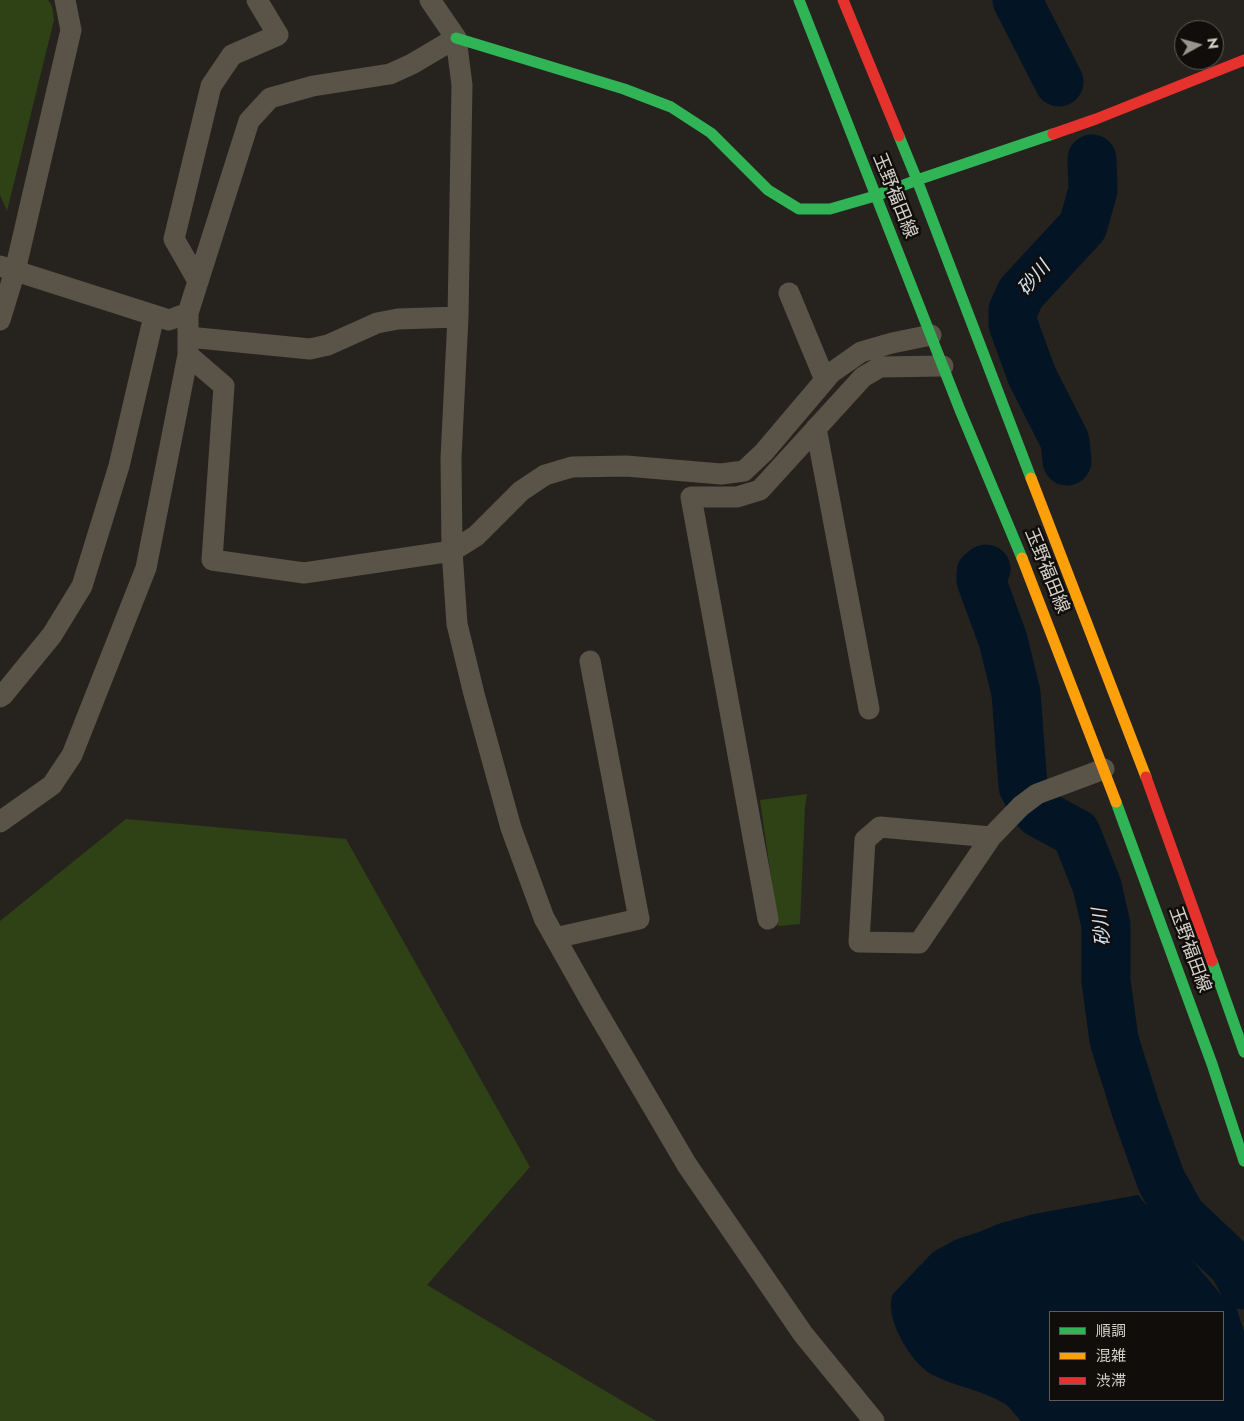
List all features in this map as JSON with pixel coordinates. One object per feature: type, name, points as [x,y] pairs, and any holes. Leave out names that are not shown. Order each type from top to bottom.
[{"type":"main road","name":"玉野福田線","points":[[799,0],[960,410],[1030,576],[1104,769],[1212,1064],[1244,1161]]},
{"type":"main road","name":"玉野福田線","points":[[844,0],[917,180],[1158,809],[1244,1052]]},
{"type":"main road","points":[[456,38],[624,89],[671,107],[711,133],[768,190],[799,209],[830,209],[875,196],[1096,119],[1244,60]]},
{"type":"street","points":[[0,320],[7,268],[71,30],[65,0]]},
{"type":"street","points":[[198,282],[174,239],[211,86],[232,55],[278,34],[257,0]]},
{"type":"street","points":[[430,0],[456,38],[462,85],[458,317],[452,458],[452,551],[457,624],[511,828],[544,918],[592,1005],[688,1165],[803,1334],[874,1421]]},
{"type":"street","points":[[0,822],[52,785],[72,755],[146,568],[188,346],[188,313],[249,121],[270,98],[313,86],[390,74],[412,64],[456,38]]},
{"type":"street","points":[[7,268],[169,320],[188,313]]},
{"type":"street","points":[[789,293],[824,380]]},
{"type":"street","points":[[0,697],[52,636],[82,586],[119,466],[154,316]]},
{"type":"street","points":[[188,346],[310,349],[328,345],[376,323],[398,319],[458,317]]},
{"type":"street","points":[[188,346],[224,386],[212,560],[304,573],[452,551],[476,536],[521,491],[545,475],[572,467],[626,466],[721,474],[744,471],[764,452],[831,373],[861,352],[892,343],[931,336]]},
{"type":"street","points":[[768,919],[691,497],[737,497],[760,490],[863,376],[880,367],[943,366]]},
{"type":"street","points":[[816,428],[869,709]]},
{"type":"street","points":[[755,461],[772,476]]},
{"type":"street","points":[[555,938],[639,919],[590,661]]},
{"type":"street","points":[[991,837],[880,828],[865,840],[859,942],[920,944],[991,837],[1029,800],[1104,769]]},
{"type":"green space","points":[[0,0],[48,0],[52,6],[54,20],[7,211],[0,195]]},
{"type":"green space","points":[[807,794],[800,924],[778,926],[760,800]]},
{"type":"green space","points":[[126,819],[346,839],[530,1167],[427,1285],[656,1421],[0,1421],[0,921]]},
{"type":"water","points":[[1138,1195],[1222,1296],[1233,1297],[1244,1332],[1244,1421],[1021,1421],[1005,1404],[997,1399],[951,1383],[925,1370],[908,1351],[901,1339],[892,1315],[891,1304],[893,1294],[933,1252],[957,1239],[998,1224],[1034,1214]]},
{"type":"waterway","name":"砂川","points":[[1017,0],[1059,82]]},
{"type":"waterway","name":"砂川","points":[[1067,461],[1065,441],[1032,376],[1013,324],[1013,310],[1021,293],[1083,226],[1093,190],[1092,159]]},
{"type":"waterway","name":"砂川","points":[[986,569],[981,573],[981,580],[1003,640],[1016,693],[1023,786],[1039,813],[1076,833],[1097,886],[1106,925],[1106,981],[1114,1040],[1161,1180],[1181,1216],[1233,1265],[1244,1285]]},
{"type":"traffic: fast","points":[[799,0],[960,410],[1022,558]]},
{"type":"traffic: fast","points":[[456,38],[624,89],[671,107],[711,133],[768,190],[799,209],[830,209],[875,196],[1053,134]]},
{"type":"traffic: fast","points":[[899,136],[1031,478]]},
{"type":"traffic: fast","points":[[1116,802],[1212,1064],[1244,1161]]},
{"type":"traffic: fast","points":[[1212,961],[1244,1052]]},
{"type":"traffic: slow","points":[[1031,478],[1146,777]]},
{"type":"traffic: slow","points":[[1022,558],[1116,802]]},
{"type":"traffic: jam","points":[[843,0],[899,136]]},
{"type":"traffic: jam","points":[[1053,134],[1096,119],[1244,60]]},
{"type":"traffic: jam","points":[[1146,777],[1212,961]]}]
